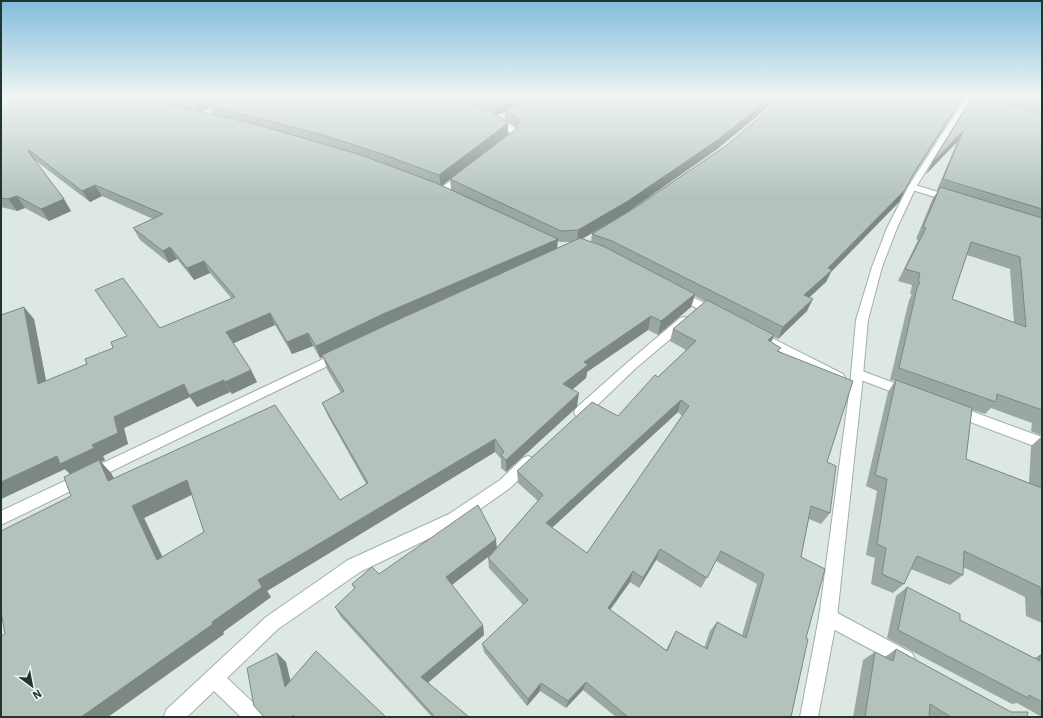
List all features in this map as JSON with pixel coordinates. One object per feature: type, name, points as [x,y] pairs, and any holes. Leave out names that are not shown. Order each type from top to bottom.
[{"type":"street","points":[[494,150],[512,137],[514,132]]},
{"type":"street","points":[[809,717],[828,617],[857,380],[862,320],[877,266],[892,228],[912,187],[949,132]]},
{"type":"street","points":[[442,192],[471,168]]},
{"type":"street","points":[[912,187],[958,201]]},
{"type":"street","points":[[668,289],[723,317]]},
{"type":"street","points":[[573,420],[632,365],[702,306]]},
{"type":"street","points":[[744,328],[857,380],[915,396]]},
{"type":"street","points":[[1,518],[348,351]]},
{"type":"street","points":[[944,406],[1042,443]]},
{"type":"street","points":[[173,717],[272,623],[347,570],[454,519],[504,484],[539,452]]},
{"type":"street","points":[[828,617],[917,665]]},
{"type":"street","points":[[214,678],[254,717]]},
{"type":"building","points":[[1,132],[281,132],[361,155],[436,183],[558,239],[383,314],[316,346],[308,333],[287,342],[270,313],[226,332],[251,370],[225,382],[224,380],[189,395],[184,384],[114,417],[118,433],[92,445],[94,448],[60,464],[57,456],[1,482],[1,315],[24,307],[38,384],[87,364],[85,359],[113,348],[111,342],[127,336],[95,290],[123,278],[160,328],[235,297],[204,261],[187,268],[170,247],[163,251],[133,228],[163,214],[95,185],[82,191],[29,150],[28,151],[64,199],[41,209],[17,196],[8,199],[1,198]]},
{"type":"building","points":[[310,132],[497,132],[439,175],[382,154]]},
{"type":"building","points":[[513,132],[728,132],[628,201],[578,230],[561,231],[450,179]]},
{"type":"building","points":[[743,132],[941,132],[905,190],[828,268],[832,270],[804,295],[813,299],[783,327],[612,241],[592,234],[636,207],[727,145]]},
{"type":"building","points":[[951,132],[963,132],[932,163]]},
{"type":"building","points":[[963,132],[1042,132],[1042,209],[943,179]]},
{"type":"building","points":[[940,187],[1042,218],[1042,410],[997,394],[996,402],[899,368],[917,288],[920,282],[918,282],[920,273],[905,269],[926,228],[923,227]],"holes":[[[971,242],[1020,257],[1026,327],[952,299]]]},
{"type":"building","points":[[580,238],[603,246],[695,294],[661,321],[651,316],[584,362],[588,365],[563,384],[579,393],[506,460],[501,455],[504,452],[495,439],[258,580],[262,587],[212,622],[213,624],[81,717],[1,717],[1,636],[5,634],[1,612],[1,531],[71,496],[64,477],[99,460],[108,481],[275,405],[340,500],[368,483],[322,403],[344,391],[322,355]],"holes":[[[187,480],[204,532],[157,560],[132,506]]]},
{"type":"building","points":[[707,300],[774,335],[768,340],[781,348],[777,351],[853,381],[827,462],[836,466],[830,513],[811,506],[801,557],[825,569],[806,638],[808,639],[791,717],[628,717],[586,682],[568,701],[541,683],[528,699],[482,644],[528,600],[488,558],[543,495],[517,471],[592,402],[618,416],[655,375],[658,377],[696,341],[673,329]],"holes":[[[681,400],[689,406],[587,553],[546,523]],[[660,549],[707,578],[721,551],[764,574],[746,638],[717,622],[707,649],[676,631],[667,651],[608,608],[633,571],[643,578]]]},
{"type":"building","points":[[896,380],[972,408],[966,459],[1042,488],[1042,604],[1040,587],[964,551],[963,575],[917,556],[904,584],[882,574],[886,548],[877,544],[887,479],[875,475]]},
{"type":"building","points":[[478,505],[496,539],[446,577],[483,625],[421,677],[469,717],[435,717],[335,607],[355,588],[352,584],[372,567],[379,574]]},
{"type":"building","points":[[907,587],[960,614],[960,620],[1040,661],[1040,655],[1042,656],[1042,702],[1029,695],[1028,698],[898,630]]},
{"type":"building","points":[[896,649],[1011,712],[1028,712],[1027,717],[951,717],[930,704],[929,717],[865,717],[875,652],[893,661]]},
{"type":"building","points":[[316,651],[386,717],[294,717],[293,715],[291,717],[264,717],[254,706],[247,668],[277,653],[285,687]]}]
